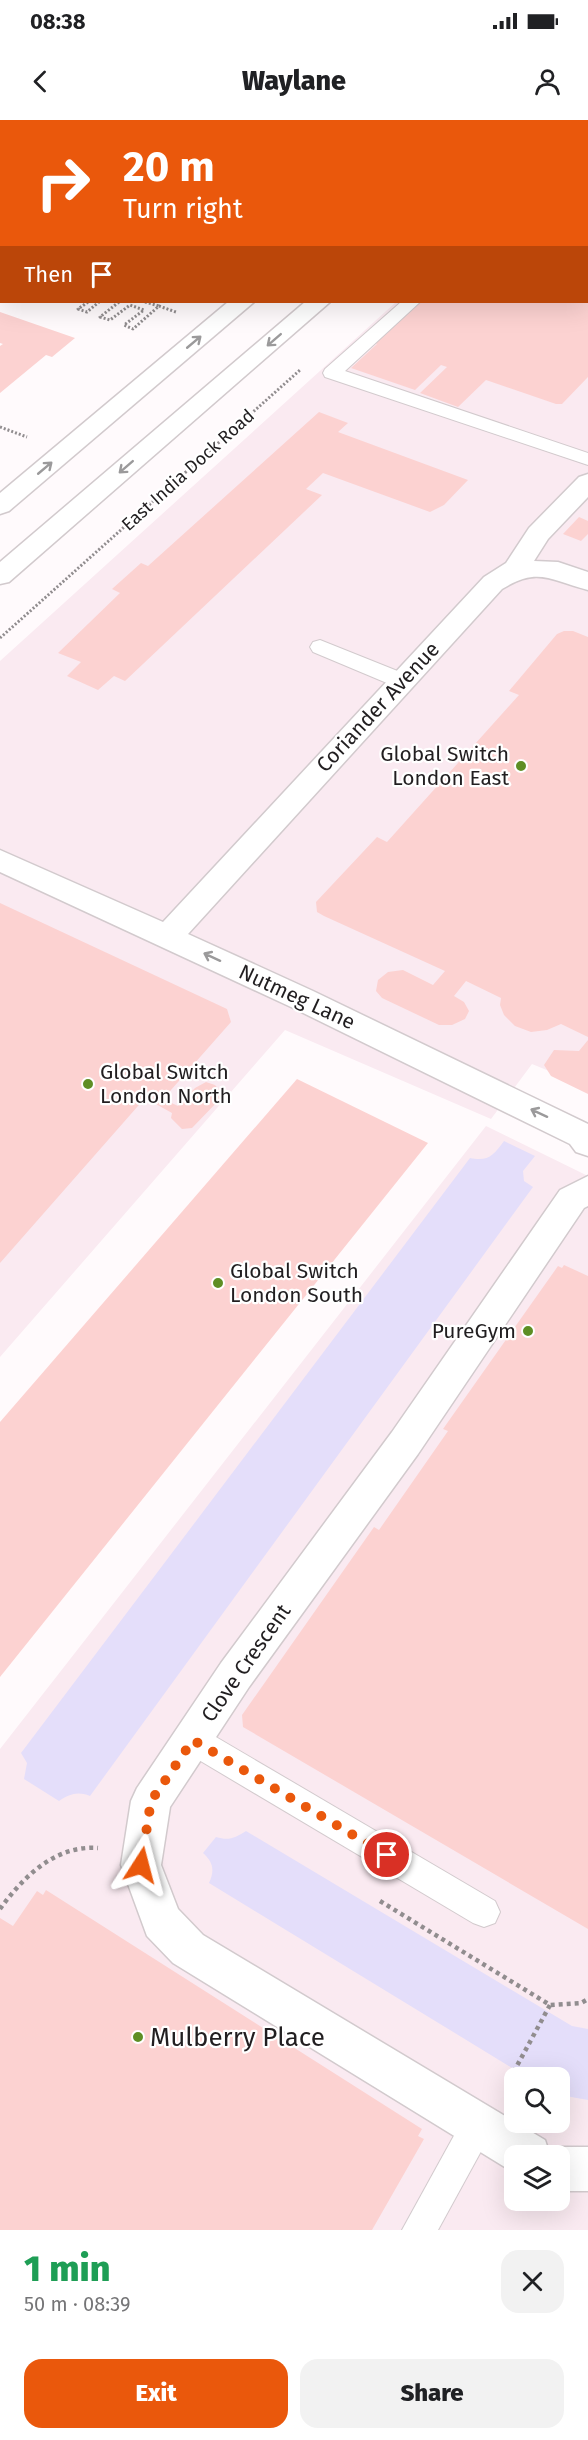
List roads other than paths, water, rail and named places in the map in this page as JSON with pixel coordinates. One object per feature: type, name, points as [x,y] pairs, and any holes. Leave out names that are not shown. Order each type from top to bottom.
[{"type":"main road","points":[[0,506],[241,303]]},
{"type":"main road","name":"East India Dock Road","points":[[0,576],[317,303]]},
{"type":"main road","name":"Coriander Avenue","points":[[168,936],[493,583],[516,569],[538,534],[588,482]]},
{"type":"main road","points":[[516,569],[558,570],[588,582]]},
{"type":"main road","name":"Nutmeg Lane","points":[[0,860],[168,936],[550,1118],[582,1135],[588,1143]]},
{"type":"main road","name":"Clove Crescent","points":[[520,2145],[490,2108],[188,1949],[162,1922],[141,1865],[151,1801],[235,1675],[405,1443],[572,1199],[588,1188]]},
{"type":"main road","points":[[570,2169],[588,2169]]},
{"type":"lane","points":[[410,303],[332,374],[588,459]]},
{"type":"lane","points":[[320,647],[402,681]]},
{"type":"lane","points":[[193,1740],[484,1912]]},
{"type":"lane","points":[[419,2230],[490,2108]]},
{"type":"place","name":"Global Switch London East","points":[[521,766]]},
{"type":"place","name":"Global Switch London North","points":[[88,1084]]},
{"type":"place","name":"Global Switch London South","points":[[218,1283]]},
{"type":"place","name":"PureGym","points":[[528,1331]]},
{"type":"place","name":"Mulberry Place","points":[[138,2037]]}]
